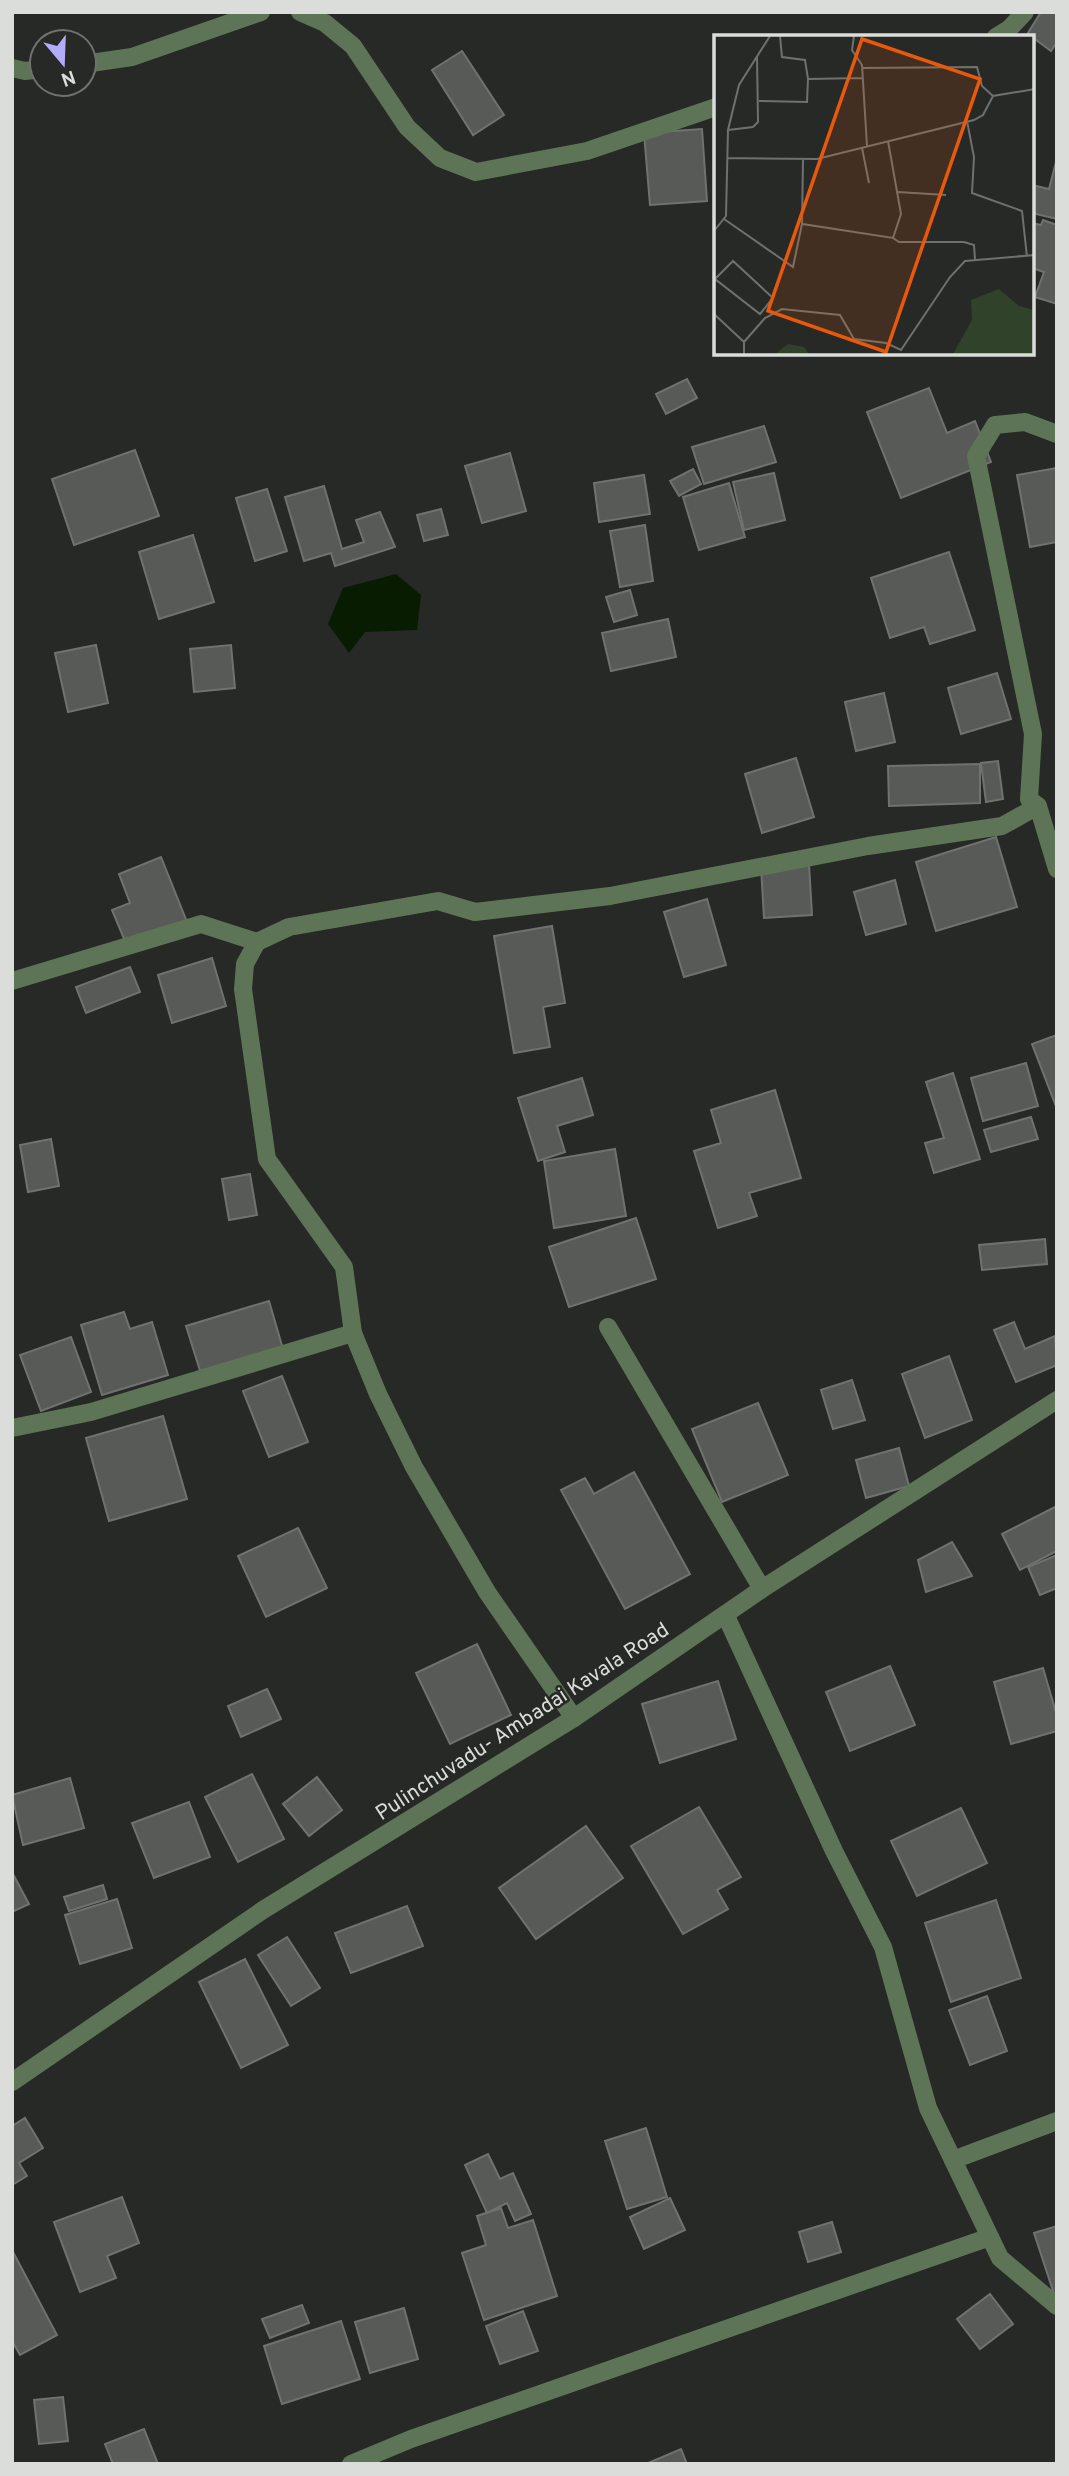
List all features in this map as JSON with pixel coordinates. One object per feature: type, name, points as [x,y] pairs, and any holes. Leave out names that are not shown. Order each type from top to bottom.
[{"type":"street","points":[[98,62],[132,57],[261,12]]},
{"type":"street","points":[[300,12],[325,23],[354,46],[407,127],[440,158],[476,172],[587,151],[714,108]]},
{"type":"street","points":[[999,35],[1026,12]]},
{"type":"street","points":[[1057,434],[1025,422],[995,425],[976,456],[1033,734],[1029,799],[1038,806],[1057,869]]},
{"type":"street","points":[[574,1718],[487,1592],[414,1467],[378,1394],[353,1334],[344,1267],[267,1159],[243,989],[245,964],[257,942],[289,927],[438,901],[475,912],[610,896],[868,846],[1002,826],[1038,806]]},
{"type":"street","points":[[12,981],[201,923],[257,942]]},
{"type":"street","points":[[608,1327],[762,1589]]},
{"type":"street","points":[[12,1428],[91,1412],[353,1334]]},
{"type":"street","name":"Pulinchuvadu- Ambadai Kavala Road","points":[[12,2082],[263,1910],[574,1718],[762,1589],[1057,1399]]},
{"type":"street","points":[[726,1616],[834,1851],[883,1947],[928,2108],[1000,2258],[1057,2306]]},
{"type":"street","points":[[953,2160],[1057,2121]]},
{"type":"street","points":[[351,2464],[411,2439],[990,2237]]},
{"type":"shaded area","points":[[396,574],[421,595],[417,630],[365,632],[349,653],[328,624],[343,588]]},
{"type":"building","points":[[1041,12],[1057,12],[1057,42],[1051,51],[1034,38],[1034,35],[1027,35]]},
{"type":"building","points":[[462,51],[504,115],[473,135],[432,70]]},
{"type":"building","points":[[702,129],[707,201],[650,205],[644,133]]},
{"type":"building","points":[[1056,162],[1057,219],[1034,213],[1034,185],[1049,189]]},
{"type":"building","points":[[1043,220],[1057,225],[1057,304],[1035,297],[1044,272],[1034,269],[1034,223],[1041,225]]},
{"type":"building","points":[[687,379],[697,398],[666,414],[656,394]]},
{"type":"building","points":[[929,388],[947,433],[975,421],[991,462],[901,498],[867,412]]},
{"type":"building","points":[[764,426],[776,462],[704,484],[692,447]]},
{"type":"building","points":[[135,450],[159,516],[74,545],[52,479]]},
{"type":"building","points":[[510,453],[526,511],[482,523],[465,466]]},
{"type":"building","points":[[1057,468],[1057,542],[1030,547],[1017,475]]},
{"type":"building","points":[[693,469],[701,484],[679,496],[670,481]]},
{"type":"building","points":[[774,473],[785,520],[744,530],[733,482]]},
{"type":"building","points":[[644,475],[650,514],[599,522],[594,483]]},
{"type":"building","points":[[729,483],[745,537],[699,550],[683,497]]},
{"type":"building","points":[[324,486],[342,549],[364,542],[356,520],[380,512],[395,547],[335,566],[331,553],[304,561],[285,497]]},
{"type":"building","points":[[267,489],[287,551],[255,561],[236,498]]},
{"type":"building","points":[[441,509],[448,535],[424,541],[417,515]]},
{"type":"building","points":[[645,525],[653,581],[620,587],[610,531]]},
{"type":"building","points":[[193,535],[214,602],[159,619],[139,552]]},
{"type":"building","points":[[949,552],[975,630],[930,644],[924,627],[890,638],[871,578]]},
{"type":"building","points":[[630,590],[637,615],[614,622],[606,597]]},
{"type":"building","points":[[668,619],[676,657],[611,671],[602,633]]},
{"type":"building","points":[[96,645],[108,703],[68,712],[55,653]]},
{"type":"building","points":[[231,645],[235,688],[194,692],[190,649]]},
{"type":"building","points":[[997,673],[1011,719],[961,734],[948,688]]},
{"type":"building","points":[[884,693],[895,742],[856,751],[845,702]]},
{"type":"building","points":[[796,758],[814,817],[762,833],[745,774]]},
{"type":"building","points":[[998,761],[1003,799],[986,802],[981,763]]},
{"type":"building","points":[[980,764],[980,803],[889,806],[888,766]]},
{"type":"building","points":[[996,837],[1017,907],[936,931],[916,862]]},
{"type":"building","points":[[161,857],[187,922],[127,946],[112,910],[130,903],[119,874]]},
{"type":"building","points":[[809,864],[812,915],[764,918],[761,867]]},
{"type":"building","points":[[895,880],[906,924],[866,935],[854,892]]},
{"type":"building","points":[[707,899],[726,965],[684,977],[664,912]]},
{"type":"building","points":[[552,926],[565,1003],[543,1007],[550,1047],[514,1053],[494,936]]},
{"type":"building","points":[[212,958],[226,1006],[172,1023],[158,975]]},
{"type":"building","points":[[130,967],[140,992],[86,1013],[76,987]]},
{"type":"building","points":[[1057,1035],[1057,1109],[1032,1044]]},
{"type":"building","points":[[1026,1063],[1038,1106],[983,1121],[971,1078]]},
{"type":"building","points":[[953,1073],[980,1159],[934,1173],[925,1143],[944,1138],[926,1082]]},
{"type":"building","points":[[582,1078],[593,1115],[557,1126],[565,1152],[538,1161],[518,1098]]},
{"type":"building","points":[[775,1090],[801,1178],[749,1193],[757,1216],[718,1228],[694,1151],[721,1143],[711,1110]]},
{"type":"building","points":[[1031,1117],[1038,1139],[991,1152],[984,1130]]},
{"type":"building","points":[[51,1139],[59,1186],[28,1192],[20,1145]]},
{"type":"building","points":[[615,1149],[626,1216],[554,1228],[544,1161]]},
{"type":"building","points":[[250,1174],[257,1215],[229,1220],[222,1179]]},
{"type":"building","points":[[636,1218],[656,1279],[569,1307],[549,1247]]},
{"type":"building","points":[[1045,1239],[1047,1264],[982,1270],[979,1245]]},
{"type":"building","points":[[269,1301],[283,1349],[201,1374],[186,1326]]},
{"type":"building","points":[[124,1312],[130,1329],[152,1322],[168,1375],[102,1395],[81,1325]]},
{"type":"building","points":[[1014,1322],[1025,1349],[1055,1336],[1057,1365],[1016,1382],[994,1330]]},
{"type":"building","points":[[71,1337],[91,1392],[41,1411],[20,1355]]},
{"type":"building","points":[[949,1356],[972,1420],[925,1438],[902,1374]]},
{"type":"building","points":[[282,1376],[308,1442],[269,1457],[243,1391]]},
{"type":"building","points":[[852,1380],[865,1420],[833,1429],[821,1390]]},
{"type":"building","points":[[758,1403],[788,1475],[722,1502],[692,1429]]},
{"type":"building","points":[[163,1416],[187,1499],[109,1521],[86,1438]]},
{"type":"building","points":[[899,1448],[909,1486],[866,1498],[856,1460]]},
{"type":"building","points":[[634,1472],[690,1574],[625,1609],[561,1490],[585,1478],[594,1494]]},
{"type":"building","points":[[1057,1506],[1057,1551],[1020,1570],[1002,1534]]},
{"type":"building","points":[[298,1528],[327,1588],[266,1617],[238,1556]]},
{"type":"building","points":[[952,1542],[972,1576],[926,1592],[918,1560]]},
{"type":"building","points":[[1057,1555],[1057,1588],[1040,1595],[1028,1567]]},
{"type":"building","points":[[477,1644],[511,1715],[450,1744],[416,1673]]},
{"type":"building","points":[[890,1666],[915,1725],[850,1751],[826,1692]]},
{"type":"building","points":[[1043,1668],[1057,1716],[1057,1731],[1011,1744],[994,1682]]},
{"type":"building","points":[[718,1681],[736,1739],[660,1763],[642,1704]]},
{"type":"building","points":[[267,1689],[281,1719],[241,1737],[228,1706]]},
{"type":"building","points":[[252,1774],[284,1839],[238,1862],[205,1797]]},
{"type":"building","points":[[317,1777],[342,1810],[309,1836],[283,1804]]},
{"type":"building","points":[[70,1778],[84,1828],[23,1845],[12,1795]]},
{"type":"building","points":[[189,1802],[210,1857],[154,1878],[132,1823]]},
{"type":"building","points":[[699,1807],[741,1877],[717,1890],[728,1909],[683,1934],[631,1846]]},
{"type":"building","points":[[961,1808],[987,1863],[917,1896],[891,1841]]},
{"type":"building","points":[[586,1826],[623,1878],[536,1939],[499,1888]]},
{"type":"building","points":[[12,1872],[29,1904],[12,1912]]},
{"type":"building","points":[[103,1885],[107,1899],[69,1911],[64,1897]]},
{"type":"building","points":[[117,1899],[132,1948],[80,1964],[65,1915]]},
{"type":"building","points":[[996,1900],[1021,1978],[951,2002],[925,1923]]},
{"type":"building","points":[[407,1906],[423,1946],[351,1973],[335,1933]]},
{"type":"building","points":[[287,1937],[320,1988],[291,2006],[258,1955]]},
{"type":"building","points":[[245,1959],[288,2045],[241,2068],[199,1982]]},
{"type":"building","points":[[987,1996],[1007,2051],[970,2065],[949,2010]]},
{"type":"building","points":[[25,2118],[43,2148],[19,2163],[27,2176],[12,2185],[12,2126]]},
{"type":"building","points":[[646,2128],[667,2197],[627,2209],[605,2141]]},
{"type":"building","points":[[488,2154],[500,2179],[513,2173],[531,2214],[515,2221],[507,2203],[487,2213],[465,2165]]},
{"type":"building","points":[[122,2197],[139,2243],[107,2256],[116,2278],[80,2292],[54,2222]]},
{"type":"building","points":[[670,2198],[685,2230],[644,2249],[630,2217]]},
{"type":"building","points":[[501,2208],[508,2228],[533,2220],[557,2296],[484,2320],[462,2253],[486,2245],[477,2216]]},
{"type":"building","points":[[832,2222],[841,2252],[808,2262],[799,2232]]},
{"type":"building","points":[[1057,2226],[1057,2300],[1056,2300],[1034,2233]]},
{"type":"building","points":[[12,2250],[57,2335],[20,2355],[12,2341]]},
{"type":"building","points":[[990,2294],[1013,2324],[980,2349],[957,2319]]},
{"type":"building","points":[[302,2305],[309,2323],[270,2338],[262,2319]]},
{"type":"building","points":[[404,2308],[418,2359],[370,2373],[355,2322]]},
{"type":"building","points":[[523,2311],[538,2351],[500,2364],[486,2326]]},
{"type":"building","points":[[341,2321],[360,2379],[282,2404],[264,2346]]},
{"type":"building","points":[[63,2397],[68,2441],[39,2444],[34,2400]]},
{"type":"building","points":[[144,2429],[158,2464],[113,2464],[105,2444]]},
{"type":"building","points":[[681,2449],[687,2464],[646,2464]]}]
